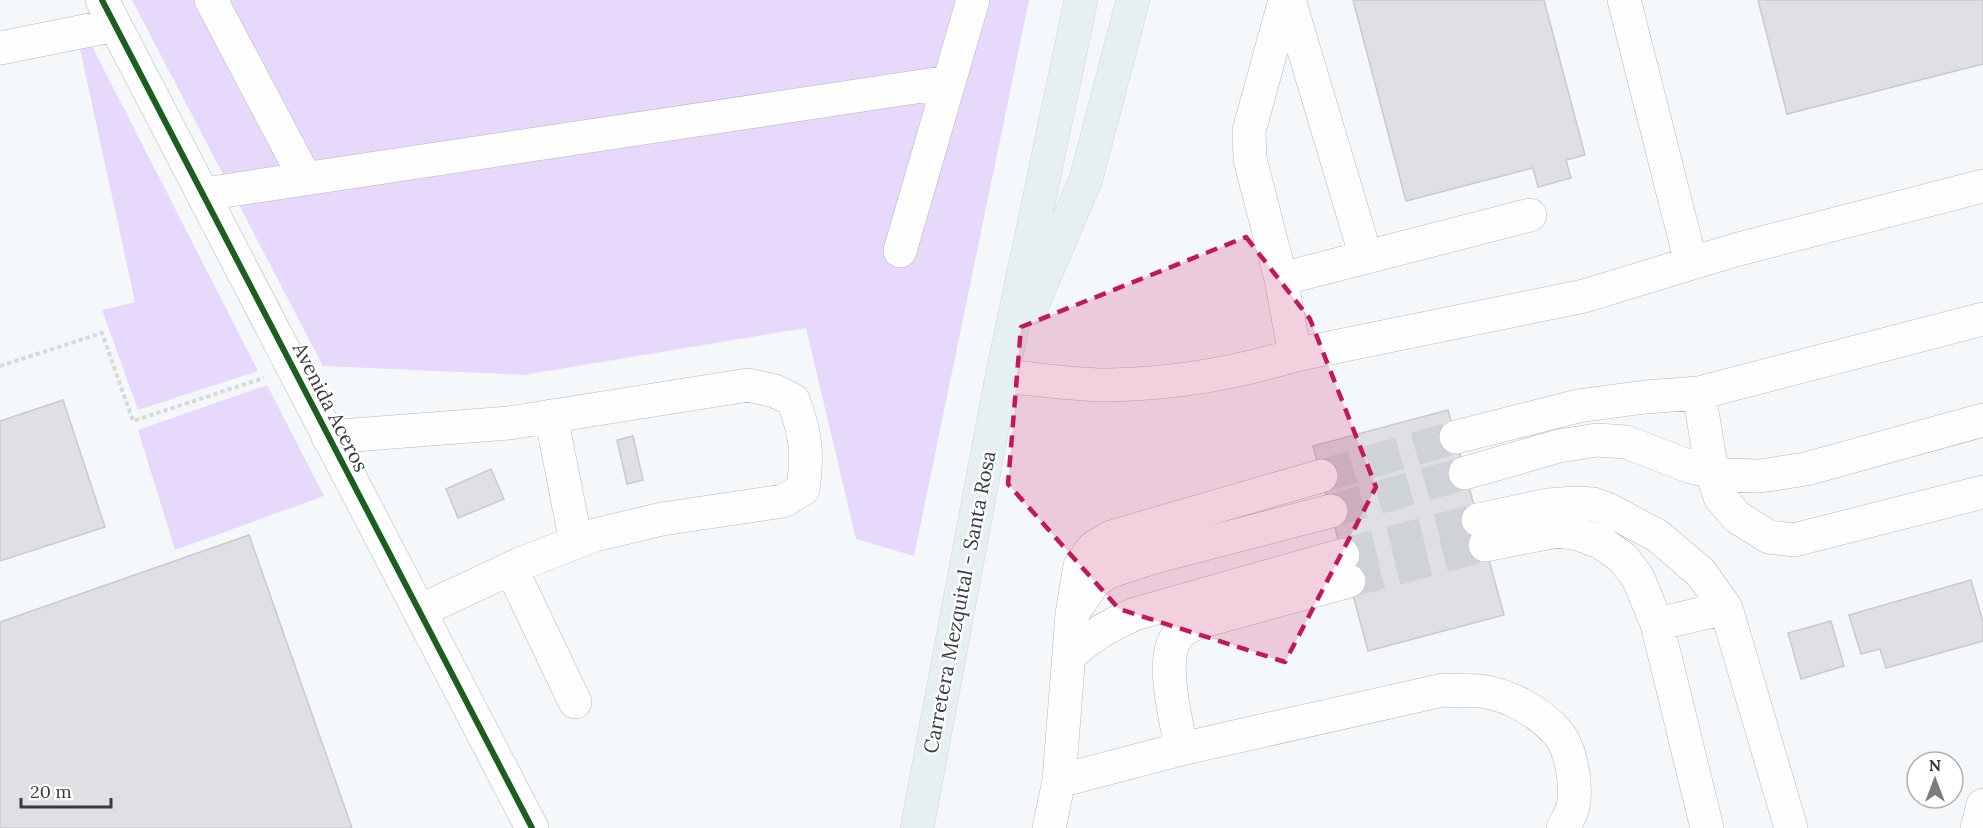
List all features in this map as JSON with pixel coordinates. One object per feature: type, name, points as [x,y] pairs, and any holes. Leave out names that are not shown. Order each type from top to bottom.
[{"type":"main road","name":"Carretera Mezquital - Santa Rosa","points":[[917,828],[1002,376],[1081,0]]},
{"type":"main road","name":"Carretera Mezquital - Santa Rosa","points":[[1002,376],[1086,179],[1133,0]]},
{"type":"street","points":[[211,0],[304,178]]},
{"type":"street","points":[[900,251],[973,0]]},
{"type":"street","points":[[1287,0],[1249,131],[1250,159],[1281,279],[1295,356]]},
{"type":"street","points":[[1287,0],[1366,256]]},
{"type":"street","points":[[1624,0],[1691,263]]},
{"type":"street","points":[[0,48],[109,13]]},
{"type":"street","name":"Avenida Aceros","points":[[109,13],[532,828]]},
{"type":"street","points":[[204,194],[949,82]]},
{"type":"street","points":[[1002,376],[1107,385],[1173,381],[1249,370],[1295,356],[1584,296],[1691,263],[1983,186]]},
{"type":"street","points":[[1281,279],[1530,215]]},
{"type":"street","points":[[1456,437],[1578,406],[1699,393],[1983,320]]},
{"type":"street","points":[[328,437],[498,424],[748,385],[775,391],[793,400],[802,424],[807,460],[803,489],[783,501],[662,519],[595,535],[511,568],[420,611]]},
{"type":"street","points":[[1699,393],[1712,472],[1720,497],[1737,517],[1769,537],[1794,540],[1983,492]]},
{"type":"street","points":[[551,416],[576,542]]},
{"type":"street","points":[[1465,473],[1559,446],[1597,440],[1626,442],[1691,467],[1725,475],[1760,476],[1806,470],[1983,420]]},
{"type":"street","points":[[1049,828],[1059,781],[1072,614],[1080,566],[1093,548],[1111,537],[1321,476]]},
{"type":"street","points":[[1707,828],[1657,624],[1638,578],[1623,558],[1600,542],[1578,534],[1557,531],[1481,532],[1548,505],[1593,504],[1658,536],[1701,573],[1726,608],[1791,828]]},
{"type":"street","points":[[1072,614],[1093,583],[1108,572],[1154,557],[1331,511]]},
{"type":"street","points":[[511,568],[575,702]]},
{"type":"street","points":[[1070,655],[1080,645],[1111,624],[1135,614],[1346,568],[1199,622],[1179,633],[1171,648],[1169,675],[1182,749]]},
{"type":"street","points":[[1657,624],[1726,608]]},
{"type":"street","points":[[1059,781],[1182,749],[1443,690],[1482,692],[1515,702],[1536,714],[1558,734],[1569,757],[1575,782],[1573,809],[1563,828]]},
{"type":"street","points":[[1977,828],[1983,805]]},
{"type":"path","points":[[0,366],[102,333],[133,421],[293,368]]},
{"type":"highlighted area","points":[[1246,237],[1310,319],[1376,487],[1285,662],[1119,609],[1008,484],[1021,327]]},
{"type":"shaded area","points":[[132,0],[1029,0],[914,556],[856,539],[806,328],[524,375],[323,366]]},
{"type":"shaded area","points":[[92,46],[258,371],[138,410],[102,310],[135,302],[80,49]]},
{"type":"shaded area","points":[[267,385],[324,496],[175,550],[138,430]]},
{"type":"building","points":[[1353,0],[1544,0],[1585,155],[1566,160],[1571,178],[1538,187],[1533,168],[1406,201]]},
{"type":"building","points":[[1758,0],[1983,0],[1983,64],[1787,114]]},
{"type":"building","points":[[63,400],[105,527],[0,561],[0,421]]},
{"type":"building","points":[[1448,410],[1504,615],[1368,651],[1313,446]]},
{"type":"building","points":[[633,436],[643,480],[627,484],[617,440]]},
{"type":"building","points":[[491,469],[504,499],[458,518],[446,489]]},
{"type":"building","points":[[249,535],[352,828],[0,828],[0,622]]},
{"type":"building","points":[[1971,580],[1983,622],[1983,641],[1886,668],[1880,649],[1861,654],[1849,615]]},
{"type":"building","points":[[1831,621],[1844,666],[1801,679],[1788,633]]},
{"type":"tunnel","points":[[1321,476],[1456,437]]},
{"type":"tunnel","points":[[1331,511],[1465,473]]},
{"type":"tunnel","points":[[1343,555],[1478,520]]},
{"type":"tunnel","points":[[1349,581],[1485,545]]},
{"type":"cycle path","points":[[102,0],[532,828]]}]
